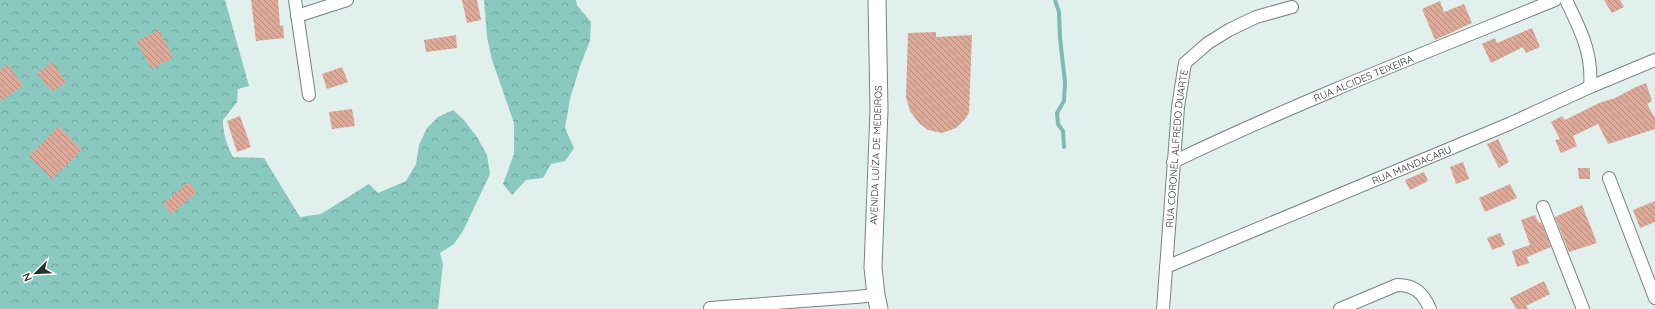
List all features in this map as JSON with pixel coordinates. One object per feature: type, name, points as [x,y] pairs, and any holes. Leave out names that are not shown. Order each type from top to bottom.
[{"type":"street","points":[[295,0],[309,96]]},
{"type":"street","points":[[297,16],[347,0]]},
{"type":"street","name":"AVENIDA LUÍZA DE MEDEIROS","points":[[877,0],[879,110],[873,268],[878,302]]},
{"type":"street","name":"RUA ALCIDES TEIXEIRA","points":[[1173,162],[1341,87],[1555,0]]},
{"type":"street","points":[[1566,0],[1579,27],[1588,55],[1591,71],[1590,87]]},
{"type":"street","name":"RUA CORONEL ALFREDO DUARTE","points":[[1163,309],[1178,107],[1186,63],[1208,43],[1230,30],[1256,17],[1292,7]]},
{"type":"street","name":"RUA MANDACARU","points":[[1166,267],[1509,124],[1590,87],[1655,60]]},
{"type":"street","points":[[1609,178],[1655,298]]},
{"type":"street","points":[[1543,207],[1583,309]]},
{"type":"street","points":[[1340,309],[1397,286],[1405,285],[1413,287],[1420,292],[1426,299],[1430,309]]},
{"type":"street","points":[[710,308],[856,297],[878,302]]},
{"type":"green space","points":[[0,0],[225,0],[249,86],[238,89],[237,102],[223,120],[227,144],[233,157],[264,158],[300,217],[321,214],[369,184],[378,193],[406,181],[416,164],[419,145],[427,128],[438,117],[453,110],[463,119],[477,137],[487,155],[490,174],[463,231],[454,244],[440,253],[443,264],[438,309],[0,309]]},
{"type":"green space","points":[[484,0],[576,0],[577,5],[591,22],[590,41],[581,63],[570,99],[565,128],[574,148],[565,161],[551,164],[543,178],[526,180],[512,195],[503,184],[514,154],[514,123],[492,60],[487,37]]},
{"type":"building","points":[[251,0],[278,0],[280,26],[283,25],[284,38],[256,41]]},
{"type":"building","points":[[462,0],[477,0],[481,20],[467,23]]},
{"type":"building","points":[[1604,0],[1620,0],[1624,7],[1612,13]]},
{"type":"building","points":[[1440,1],[1444,12],[1464,4],[1472,23],[1435,40],[1422,9]]},
{"type":"building","points":[[1532,28],[1540,47],[1526,53],[1523,47],[1491,63],[1482,44],[1495,38],[1497,43]]},
{"type":"building","points":[[159,30],[173,58],[151,69],[137,41]]},
{"type":"building","points":[[936,32],[936,37],[972,35],[969,112],[966,118],[956,128],[942,133],[928,130],[919,123],[910,111],[906,97],[908,33]]},
{"type":"building","points":[[456,35],[457,48],[426,52],[424,40]]},
{"type":"building","points":[[52,62],[66,82],[52,92],[37,73]]},
{"type":"building","points":[[8,64],[23,86],[0,101],[0,70]]},
{"type":"building","points":[[342,67],[348,82],[327,89],[322,74]]},
{"type":"building","points":[[1646,83],[1652,101],[1647,104],[1655,118],[1655,129],[1608,144],[1598,124],[1573,136],[1577,146],[1561,153],[1555,140],[1560,139],[1551,122],[1562,116],[1565,120],[1599,103],[1615,98]]},
{"type":"building","points":[[352,109],[355,126],[332,129],[329,112]]},
{"type":"building","points":[[240,116],[251,147],[237,152],[227,121]]},
{"type":"building","points":[[59,126],[82,150],[52,179],[29,156]]},
{"type":"building","points":[[1498,139],[1509,162],[1499,168],[1487,144]]},
{"type":"building","points":[[1463,162],[1469,179],[1456,184],[1450,167]]},
{"type":"building","points":[[1578,168],[1590,168],[1590,179],[1579,179]]},
{"type":"building","points":[[1424,172],[1428,181],[1410,190],[1405,180]]},
{"type":"building","points":[[188,182],[197,192],[172,214],[163,204]]},
{"type":"building","points":[[1510,184],[1517,198],[1485,212],[1479,198]]},
{"type":"building","points":[[1655,201],[1655,222],[1640,228],[1633,210]]},
{"type":"building","points":[[1582,205],[1597,243],[1569,252],[1555,217]]},
{"type":"building","points":[[1535,215],[1539,223],[1541,222],[1551,247],[1527,257],[1529,263],[1517,267],[1512,251],[1530,245],[1521,220]]},
{"type":"building","points":[[1500,233],[1505,245],[1492,250],[1487,238]]},
{"type":"building","points":[[1544,281],[1550,294],[1526,306],[1528,309],[1516,309],[1510,298]]},
{"type":"waterway","points":[[1055,0],[1059,12],[1060,38],[1065,82],[1064,101],[1057,113],[1058,124],[1063,131],[1064,147]]}]
